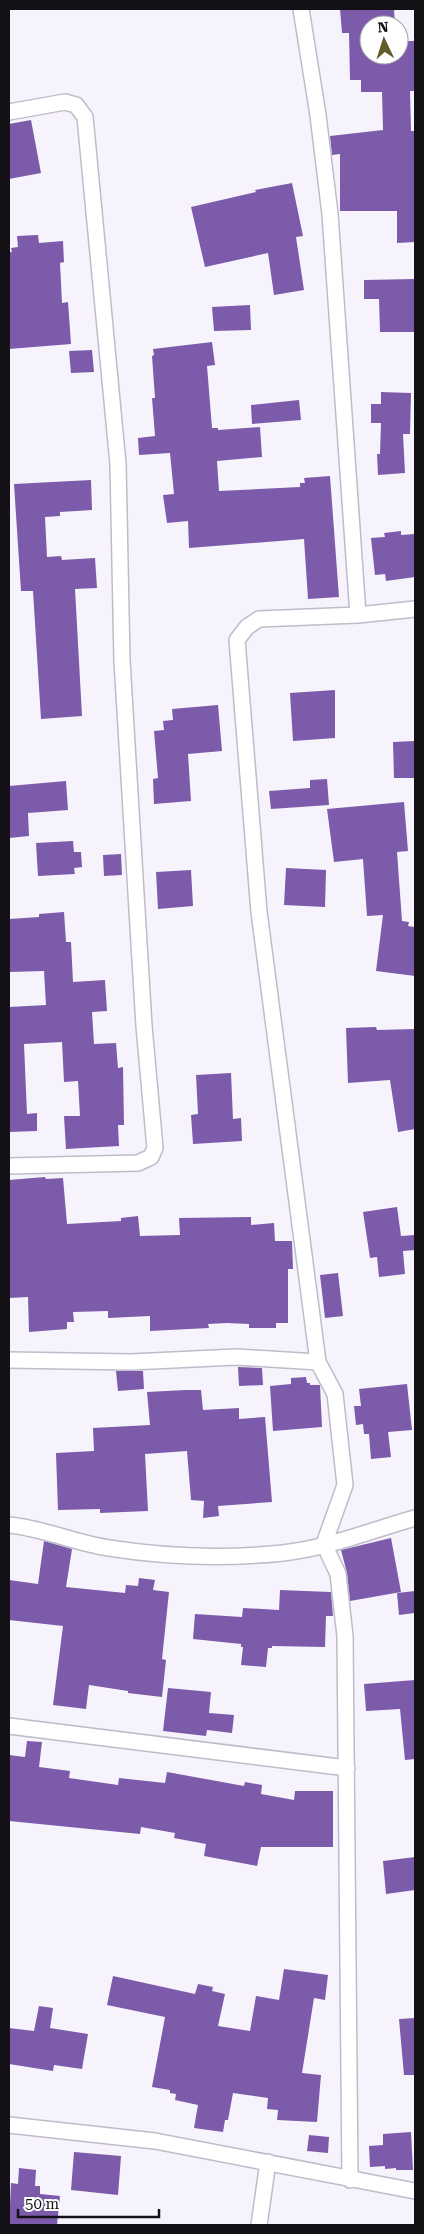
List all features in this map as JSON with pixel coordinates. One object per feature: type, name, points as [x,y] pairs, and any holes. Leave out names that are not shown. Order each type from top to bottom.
[{"type":"street","points":[[301,9],[318,115],[330,214],[358,616]]},
{"type":"street","points":[[9,112],[65,102],[76,105],[85,117],[118,464],[123,671],[144,1026],[155,1148],[151,1157],[138,1163],[9,1166]]},
{"type":"street","points":[[350,2180],[345,1636],[338,1574],[324,1544],[345,1485],[335,1394],[318,1362],[259,912],[237,640],[247,627],[259,619],[358,616],[415,610]]},
{"type":"street","points":[[9,1360],[131,1362],[236,1357],[318,1362]]},
{"type":"street","points":[[9,1525],[30,1527],[107,1548],[199,1557],[284,1553],[324,1544],[415,1518]]},
{"type":"street","points":[[9,1726],[347,1768]]},
{"type":"street","points":[[9,2125],[155,2141],[415,2192]]},
{"type":"street","points":[[259,2225],[268,2162]]},
{"type":"building","points":[[340,9],[394,9],[394,15],[359,15],[359,65],[409,65],[409,41],[415,41],[415,91],[410,91],[411,131],[415,131],[415,242],[397,243],[397,211],[340,211],[340,154],[332,155],[330,136],[383,130],[382,92],[361,92],[361,80],[350,80],[349,33],[342,33]]},
{"type":"building","points":[[31,120],[41,173],[9,179],[9,124]]},
{"type":"building","points":[[292,183],[303,236],[296,237],[304,290],[274,295],[268,253],[205,267],[191,207],[256,192],[255,190]]},
{"type":"building","points":[[38,235],[39,243],[63,241],[64,262],[60,263],[62,303],[68,302],[71,344],[9,349],[9,252],[12,252],[11,248],[18,247],[17,236]]},
{"type":"building","points":[[415,279],[415,332],[380,332],[379,299],[364,299],[364,280]]},
{"type":"building","points":[[250,305],[251,330],[214,331],[212,307]]},
{"type":"building","points":[[212,342],[215,365],[207,366],[212,428],[218,428],[218,430],[260,427],[262,457],[217,461],[219,491],[300,487],[300,483],[305,483],[304,478],[330,476],[339,597],[308,599],[304,539],[189,548],[188,521],[167,523],[163,495],[174,494],[170,453],[139,455],[138,438],[155,436],[152,398],[155,398],[153,349]]},
{"type":"building","points":[[92,350],[94,372],[71,373],[69,351]]},
{"type":"building","points":[[381,392],[411,393],[410,434],[403,434],[405,473],[378,475],[377,454],[380,454],[381,423],[371,423],[371,404],[381,404]]},
{"type":"building","points":[[299,400],[301,420],[252,424],[251,405]]},
{"type":"building","points":[[91,480],[92,510],[60,512],[60,516],[45,517],[47,557],[61,556],[62,560],[95,558],[97,588],[75,589],[82,716],[41,719],[33,591],[21,591],[14,484]]},
{"type":"building","points":[[401,531],[401,535],[414,534],[415,577],[386,581],[385,574],[375,575],[371,538],[385,537],[384,533]]},
{"type":"building","points":[[335,690],[335,738],[293,741],[290,693]]},
{"type":"building","points":[[218,705],[222,751],[188,754],[191,801],[154,804],[153,779],[158,778],[154,731],[164,730],[163,721],[173,720],[172,709]]},
{"type":"building","points":[[415,741],[415,778],[394,778],[393,742]]},
{"type":"building","points":[[327,779],[329,805],[271,809],[269,791],[310,788],[310,780]]},
{"type":"building","points":[[66,781],[68,810],[28,813],[29,836],[9,838],[9,786]]},
{"type":"building","points":[[404,802],[408,851],[397,852],[402,921],[409,922],[408,926],[415,927],[415,976],[376,971],[383,915],[367,916],[363,859],[334,862],[327,809]]},
{"type":"building","points":[[73,841],[74,852],[81,852],[82,867],[74,868],[75,874],[38,876],[36,843]]},
{"type":"building","points":[[121,854],[122,875],[104,876],[103,855]]},
{"type":"building","points":[[286,868],[326,870],[325,907],[284,905]]},
{"type":"building","points":[[191,870],[193,906],[158,909],[156,872]]},
{"type":"building","points":[[64,912],[66,942],[71,942],[73,982],[105,980],[107,1011],[92,1012],[94,1044],[116,1043],[118,1068],[123,1067],[124,1125],[118,1125],[119,1146],[66,1149],[64,1116],[80,1116],[78,1081],[64,1082],[62,1042],[24,1044],[27,1114],[37,1113],[37,1131],[9,1132],[9,1007],[46,1005],[44,971],[9,972],[9,919],[39,917],[39,914]]},
{"type":"building","points":[[376,1027],[377,1030],[415,1029],[415,1129],[398,1132],[390,1080],[348,1083],[346,1028]]},
{"type":"building","points":[[231,1073],[233,1119],[241,1118],[242,1141],[193,1144],[191,1115],[198,1114],[196,1075]]},
{"type":"building","points":[[45,1177],[46,1179],[63,1178],[67,1224],[121,1221],[121,1218],[138,1216],[140,1236],[180,1235],[179,1218],[251,1217],[251,1225],[274,1223],[275,1241],[292,1241],[293,1269],[288,1269],[288,1323],[276,1323],[276,1328],[249,1328],[249,1324],[227,1323],[208,1324],[209,1328],[150,1331],[150,1316],[108,1318],[108,1311],[73,1312],[74,1322],[67,1322],[67,1329],[29,1332],[28,1297],[9,1298],[9,1180]]},
{"type":"building","points":[[397,1207],[401,1236],[415,1235],[415,1250],[403,1251],[405,1274],[379,1277],[377,1257],[370,1258],[363,1212]]},
{"type":"building","points":[[338,1273],[343,1316],[325,1318],[320,1275]]},
{"type":"building","points":[[238,1367],[262,1368],[263,1385],[239,1386]]},
{"type":"building","points":[[116,1371],[143,1371],[144,1389],[118,1391]]},
{"type":"building","points":[[306,1377],[307,1383],[310,1383],[310,1385],[320,1385],[322,1427],[273,1431],[270,1386],[291,1384],[291,1378]]},
{"type":"building","points":[[407,1384],[412,1430],[388,1432],[391,1457],[371,1459],[369,1434],[364,1434],[363,1424],[356,1425],[354,1406],[361,1406],[359,1389]]},
{"type":"building","points":[[201,1390],[203,1410],[239,1408],[239,1419],[265,1417],[272,1502],[218,1506],[219,1516],[203,1518],[204,1501],[191,1500],[187,1451],[145,1454],[148,1511],[100,1513],[100,1509],[58,1510],[56,1453],[94,1451],[93,1428],[150,1425],[147,1392]]},
{"type":"building","points":[[391,1538],[401,1592],[350,1601],[347,1573],[341,1550]]},
{"type":"building","points":[[44,1541],[72,1549],[66,1587],[125,1593],[126,1585],[138,1586],[139,1578],[155,1580],[153,1590],[169,1592],[162,1659],[166,1660],[162,1697],[128,1693],[128,1691],[89,1685],[86,1709],[53,1705],[63,1626],[9,1620],[9,1580],[38,1584]]},
{"type":"building","points":[[280,1590],[331,1592],[333,1616],[326,1616],[325,1647],[272,1646],[272,1648],[268,1648],[266,1667],[241,1665],[243,1647],[241,1647],[241,1644],[193,1639],[195,1614],[242,1617],[243,1608],[279,1610]]},
{"type":"building","points":[[415,1591],[415,1613],[399,1615],[397,1593]]},
{"type":"building","points":[[415,1680],[415,1759],[405,1760],[400,1709],[366,1711],[364,1684]]},
{"type":"building","points":[[168,1688],[211,1692],[209,1713],[234,1715],[232,1733],[207,1730],[206,1736],[163,1731]]},
{"type":"building","points":[[27,1741],[42,1742],[39,1767],[70,1771],[69,1778],[118,1785],[119,1778],[165,1783],[167,1772],[244,1786],[245,1782],[262,1785],[261,1794],[294,1800],[295,1791],[333,1791],[333,1847],[261,1847],[257,1866],[204,1856],[206,1844],[174,1838],[175,1833],[141,1827],[140,1834],[9,1821],[9,1755],[25,1757]]},
{"type":"building","points":[[415,1857],[415,1890],[386,1894],[383,1861]]},
{"type":"building","points":[[284,1969],[328,1975],[325,2000],[314,1998],[302,2073],[321,2075],[317,2122],[277,2120],[278,2110],[267,2109],[268,2098],[233,2093],[228,2120],[225,2120],[223,2132],[194,2128],[198,2105],[175,2100],[176,2094],[170,2093],[170,2090],[152,2087],[165,2017],[107,2005],[113,1976],[195,1994],[198,1984],[213,1987],[212,1991],[225,1994],[218,2026],[250,2031],[256,1996],[279,2000]]},
{"type":"building","points":[[39,2006],[53,2008],[50,2028],[88,2034],[82,2069],[54,2065],[53,2071],[9,2064],[9,2028],[34,2031]]},
{"type":"building","points":[[415,2018],[415,2075],[404,2075],[399,2019]]},
{"type":"building","points":[[411,2132],[413,2170],[385,2169],[385,2166],[370,2167],[369,2146],[383,2145],[383,2134]]},
{"type":"building","points":[[309,2135],[329,2137],[328,2153],[307,2151]]},
{"type":"building","points":[[74,2152],[121,2156],[118,2195],[71,2190]]},
{"type":"building","points":[[19,2168],[36,2170],[35,2186],[40,2186],[40,2194],[60,2196],[57,2225],[9,2225],[11,2183],[18,2184]]}]
